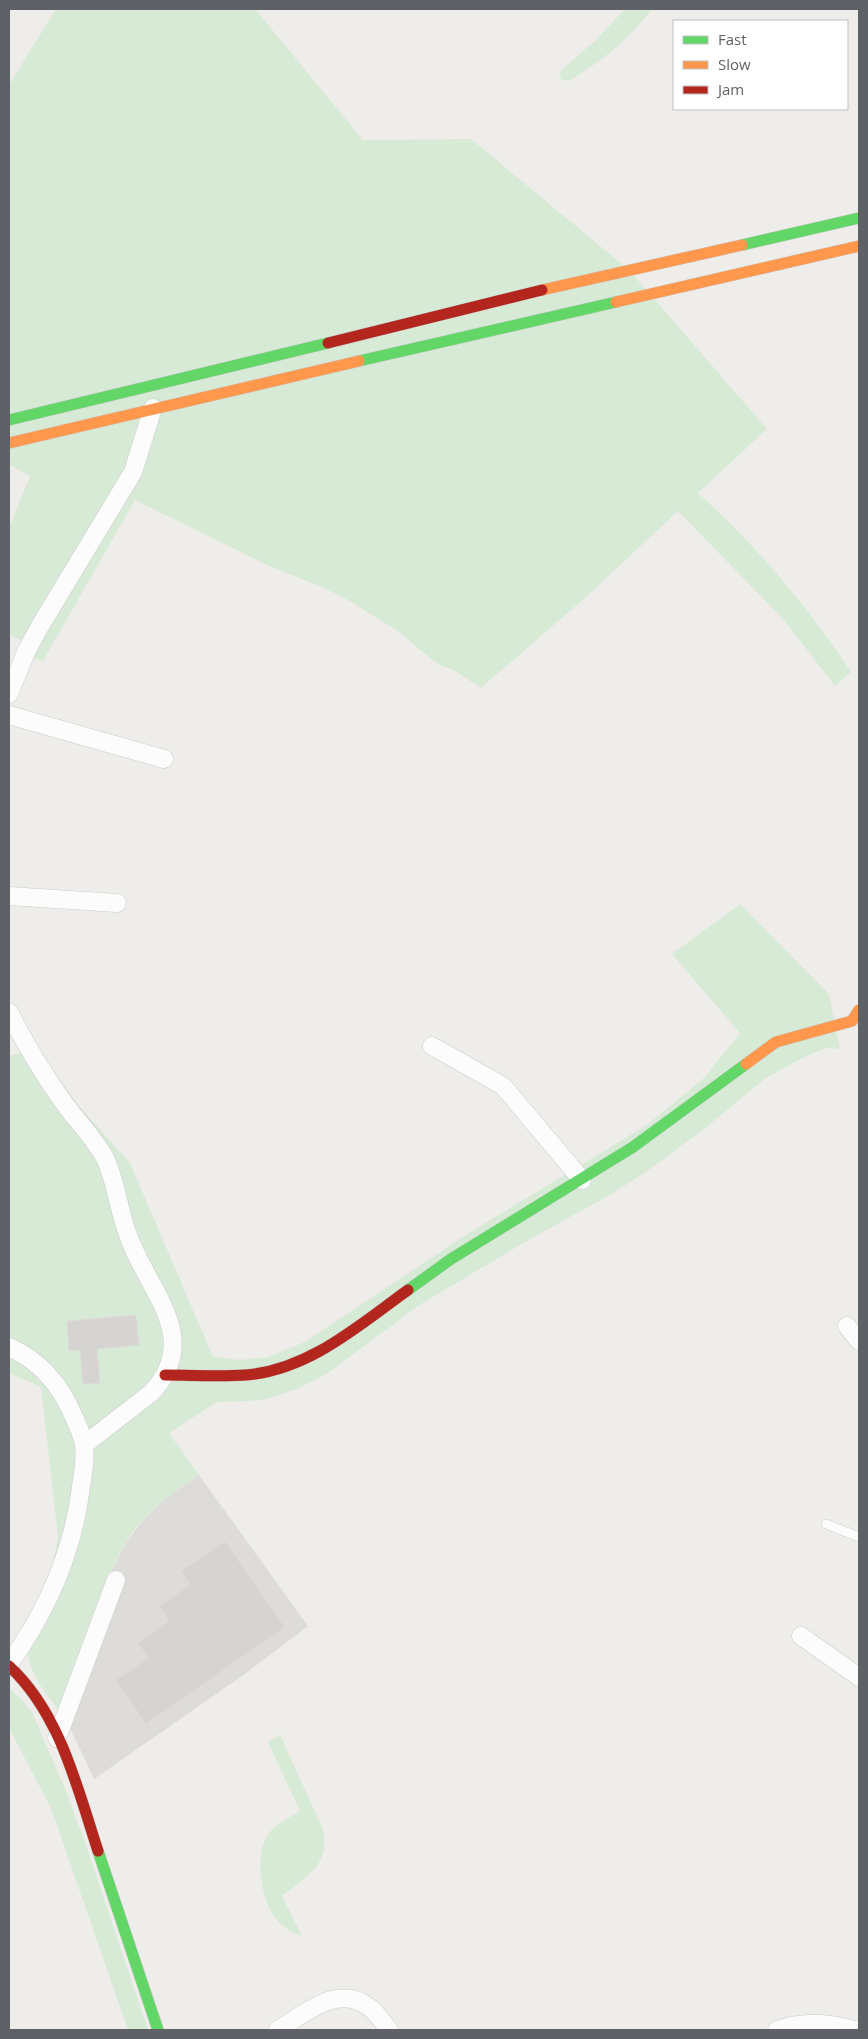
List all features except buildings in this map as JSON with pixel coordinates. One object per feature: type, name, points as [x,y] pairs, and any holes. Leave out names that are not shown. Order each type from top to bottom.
[{"type":"main road","points":[[9,420],[565,285],[859,218]]},
{"type":"main road","points":[[9,443],[153,408],[859,246]]},
{"type":"main road","points":[[165,1375],[247,1375],[282,1368],[306,1359],[340,1339],[451,1258],[582,1180],[672,1120],[776,1042],[857,1020]]},
{"type":"main road","points":[[9,1665],[29,1684],[57,1738],[88,1817],[158,2030]]},
{"type":"street","points":[[9,694],[26,652],[40,626],[133,472],[153,408]]},
{"type":"street","points":[[9,715],[164,759]]},
{"type":"street","points":[[9,896],[117,903]]},
{"type":"street","points":[[9,1012],[51,1083],[74,1116],[91,1136],[105,1159],[112,1175],[131,1244],[172,1326],[174,1345],[165,1375],[151,1393],[84,1445]]},
{"type":"street","points":[[432,1046],[502,1086],[582,1180]]},
{"type":"street","points":[[847,1326],[859,1341]]},
{"type":"street","points":[[9,1347],[29,1358],[52,1378],[69,1405],[84,1445],[79,1504],[64,1560],[46,1605],[9,1665]]},
{"type":"street","points":[[57,1738],[116,1580]]},
{"type":"street","points":[[801,1636],[859,1677]]},
{"type":"street","points":[[278,2030],[325,2002],[343,1998],[356,2000],[369,2006],[389,2030]]},
{"type":"street","points":[[777,2030],[795,2025],[818,2023],[854,2030]]},
{"type":"lane","points":[[826,1524],[859,1537]]},
{"type":"shaded area","points":[[199,1475],[308,1626],[242,1676],[94,1779],[63,1713],[109,1576],[126,1542],[145,1518],[169,1495]]},
{"type":"green space","points":[[56,9],[255,9],[363,140],[471,139],[629,270],[767,429],[698,493],[741,534],[799,600],[851,672],[835,686],[784,620],[678,511],[586,597],[481,688],[452,669],[439,665],[396,630],[348,600],[322,587],[267,565],[135,500],[43,661],[17,652],[21,640],[9,635],[9,528],[30,476],[9,465],[9,85]]},
{"type":"green space","points":[[625,9],[652,9],[624,40],[604,57],[569,81],[562,80],[559,75],[561,70],[595,41]]},
{"type":"green space","points":[[740,904],[829,994],[840,1049],[826,1048],[804,1057],[766,1078],[705,1128],[646,1172],[421,1304],[325,1375],[297,1389],[266,1399],[217,1402],[169,1433],[199,1475],[149,1513],[135,1529],[121,1550],[107,1584],[63,1713],[39,1683],[29,1661],[24,1636],[23,1623],[29,1616],[52,1572],[58,1536],[41,1387],[9,1373],[9,1056],[38,1050],[80,1107],[130,1163],[213,1357],[240,1360],[268,1357],[305,1342],[469,1233],[647,1125],[704,1078],[740,1033],[672,954]]},
{"type":"green space","points":[[9,1688],[32,1712],[65,1789],[148,2030],[128,2030],[51,1808],[9,1728]]},
{"type":"green space","points":[[280,1735],[321,1825],[324,1838],[324,1849],[316,1867],[309,1875],[282,1896],[302,1936],[288,1930],[271,1912],[263,1890],[261,1877],[261,1853],[269,1833],[279,1823],[300,1811],[268,1742]]},
{"type":"traffic: fast","points":[[742,245],[859,218]]},
{"type":"traffic: fast","points":[[359,361],[616,302]]},
{"type":"traffic: fast","points":[[9,420],[328,343]]},
{"type":"traffic: fast","points":[[408,1290],[451,1259],[633,1147],[746,1064]]},
{"type":"traffic: fast","points":[[98,1851],[158,2030]]},
{"type":"traffic: slow","points":[[542,290],[742,245]]},
{"type":"traffic: slow","points":[[616,302],[859,246]]},
{"type":"traffic: slow","points":[[9,443],[359,361]]},
{"type":"traffic: slow","points":[[746,1064],[776,1042],[852,1021],[859,1010]]},
{"type":"traffic: jam","points":[[328,343],[542,290]]},
{"type":"traffic: jam","points":[[165,1375],[246,1375],[291,1365],[332,1344],[408,1290]]},
{"type":"traffic: jam","points":[[9,1666],[27,1685],[54,1728],[74,1777],[98,1851]]}]
